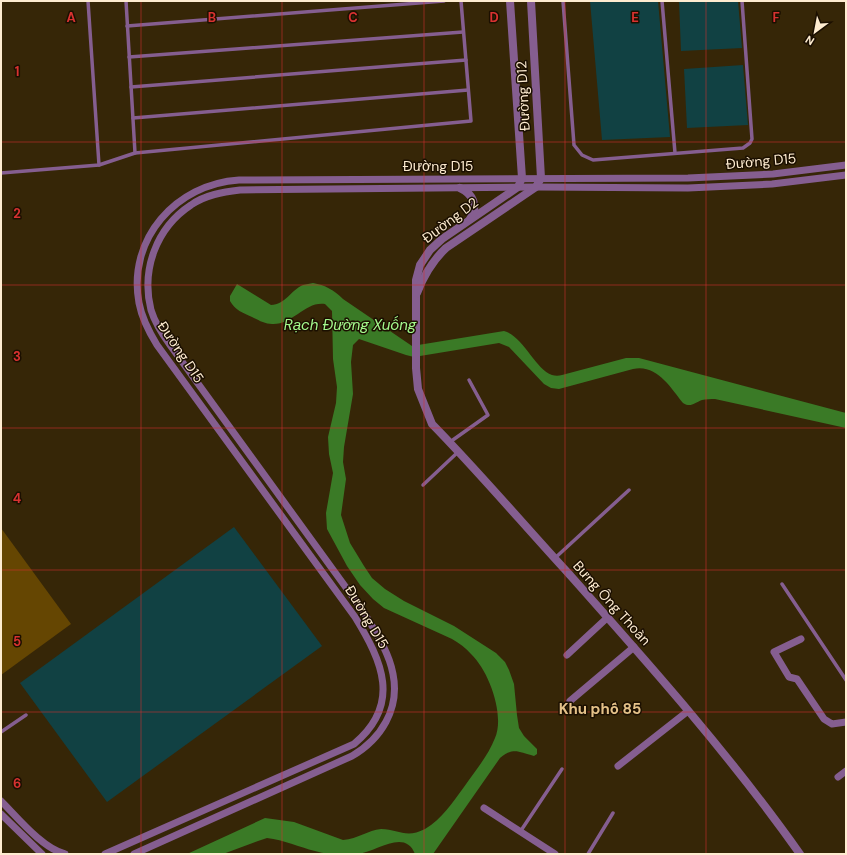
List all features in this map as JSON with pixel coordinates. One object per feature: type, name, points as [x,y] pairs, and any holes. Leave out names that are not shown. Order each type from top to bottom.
[{"type":"street","name":"Đường D12","points":[[510,1],[522,178]]},
{"type":"street","name":"Đường D12","points":[[531,1],[541,178]]},
{"type":"street","name":"Đường D15","points":[[105,854],[354,744],[370,728],[380,708],[383,696],[384,685],[379,662],[355,617],[216,424],[157,345],[146,324],[139,302],[139,268],[145,246],[150,235],[162,217],[177,202],[197,190],[228,181],[737,177],[846,165]]},
{"type":"street","name":"Đường D15","points":[[134,854],[352,756],[362,750],[378,736],[384,726],[389,716],[394,696],[393,675],[386,652],[363,611],[162,334],[152,311],[148,287],[150,264],[153,253],[163,233],[176,217],[191,204],[203,198],[227,191],[240,190],[536,187],[688,188],[741,186],[846,175]]},
{"type":"street","points":[[518,188],[522,178]]},
{"type":"street","points":[[536,187],[541,178]]},
{"type":"street","name":"Đường D2","points":[[416,295],[424,276],[446,248],[536,187]]},
{"type":"street","points":[[460,188],[471,196],[475,206],[472,215],[466,223]]},
{"type":"street","name":"Đường D2","points":[[416,368],[416,280],[425,257],[442,240],[518,188]]},
{"type":"street","name":"Bưng Ông Thoàn","points":[[416,368],[418,389],[432,424],[450,442],[634,647],[688,711],[780,826],[800,854]]},
{"type":"street","points":[[216,424],[224,418]]},
{"type":"street","points":[[567,655],[608,617]]},
{"type":"street","points":[[801,639],[774,652],[789,677],[797,679],[824,719],[832,724],[846,722]]},
{"type":"street","points":[[570,701],[634,647]]},
{"type":"street","points":[[618,766],[688,711]]},
{"type":"street","points":[[838,777],[846,771]]},
{"type":"street","points":[[1,801],[50,848],[65,854]]},
{"type":"street","points":[[484,808],[554,854]]},
{"type":"street","points":[[1,814],[42,854]]},
{"type":"street","points":[[160,830],[164,840]]},
{"type":"lane","points":[[88,1],[99,165]]},
{"type":"lane","points":[[126,1],[135,153]]},
{"type":"lane","points":[[127,26],[444,1]]},
{"type":"lane","points":[[1,173],[99,165],[135,153],[470,121],[461,1]]},
{"type":"lane","points":[[563,1],[574,145],[582,155],[593,160],[743,148],[750,143],[752,139],[742,1]]},
{"type":"lane","points":[[662,1],[675,153]]},
{"type":"lane","points":[[129,57],[463,32]]},
{"type":"lane","points":[[131,87],[466,60]]},
{"type":"lane","points":[[133,118],[468,90]]},
{"type":"lane","points":[[450,442],[488,415],[469,380]]},
{"type":"lane","points":[[423,485],[458,452]]},
{"type":"lane","points":[[554,558],[629,490]]},
{"type":"lane","points":[[782,584],[846,680]]},
{"type":"lane","points":[[1,732],[26,714]]},
{"type":"lane","points":[[520,832],[562,769]]},
{"type":"lane","points":[[588,854],[613,813]]},
{"type":"shaded area","points":[[1,528],[71,624],[1,675]]},
{"type":"water","name":"Rạch Đường Xuống","points":[[313,283],[333,291],[412,346],[504,331],[517,339],[540,366],[552,375],[561,375],[626,358],[639,358],[846,413],[846,428],[715,399],[702,400],[688,405],[683,403],[668,384],[656,373],[642,368],[633,369],[559,389],[551,388],[544,384],[509,347],[499,343],[414,357],[359,339],[353,345],[351,362],[353,394],[343,462],[346,479],[341,515],[350,543],[372,578],[385,589],[404,601],[454,626],[496,653],[505,662],[514,684],[519,728],[524,736],[537,749],[537,754],[534,756],[513,751],[500,758],[433,854],[415,854],[410,846],[397,842],[358,854],[331,854],[267,838],[223,854],[187,854],[265,818],[294,822],[343,840],[381,829],[402,833],[418,832],[431,825],[442,816],[451,805],[485,757],[492,745],[498,728],[497,706],[494,694],[484,671],[478,662],[467,650],[452,639],[384,608],[373,599],[360,585],[347,566],[327,529],[326,513],[333,473],[329,454],[328,437],[336,403],[337,387],[333,359],[332,311],[325,304],[318,304],[305,309],[286,321],[269,324],[240,311],[234,307],[230,301],[230,296],[237,284],[271,305],[280,303],[299,287]]},
{"type":"building","points":[[590,1],[658,1],[670,137],[602,140]]},
{"type":"building","points":[[679,1],[738,1],[742,48],[681,51]]},
{"type":"building","points":[[743,65],[748,125],[687,128],[684,69]]},
{"type":"building","points":[[234,527],[322,646],[107,802],[20,683]]},
{"type":"district","name":"Khu phố 85","points":[[600,709]]}]
